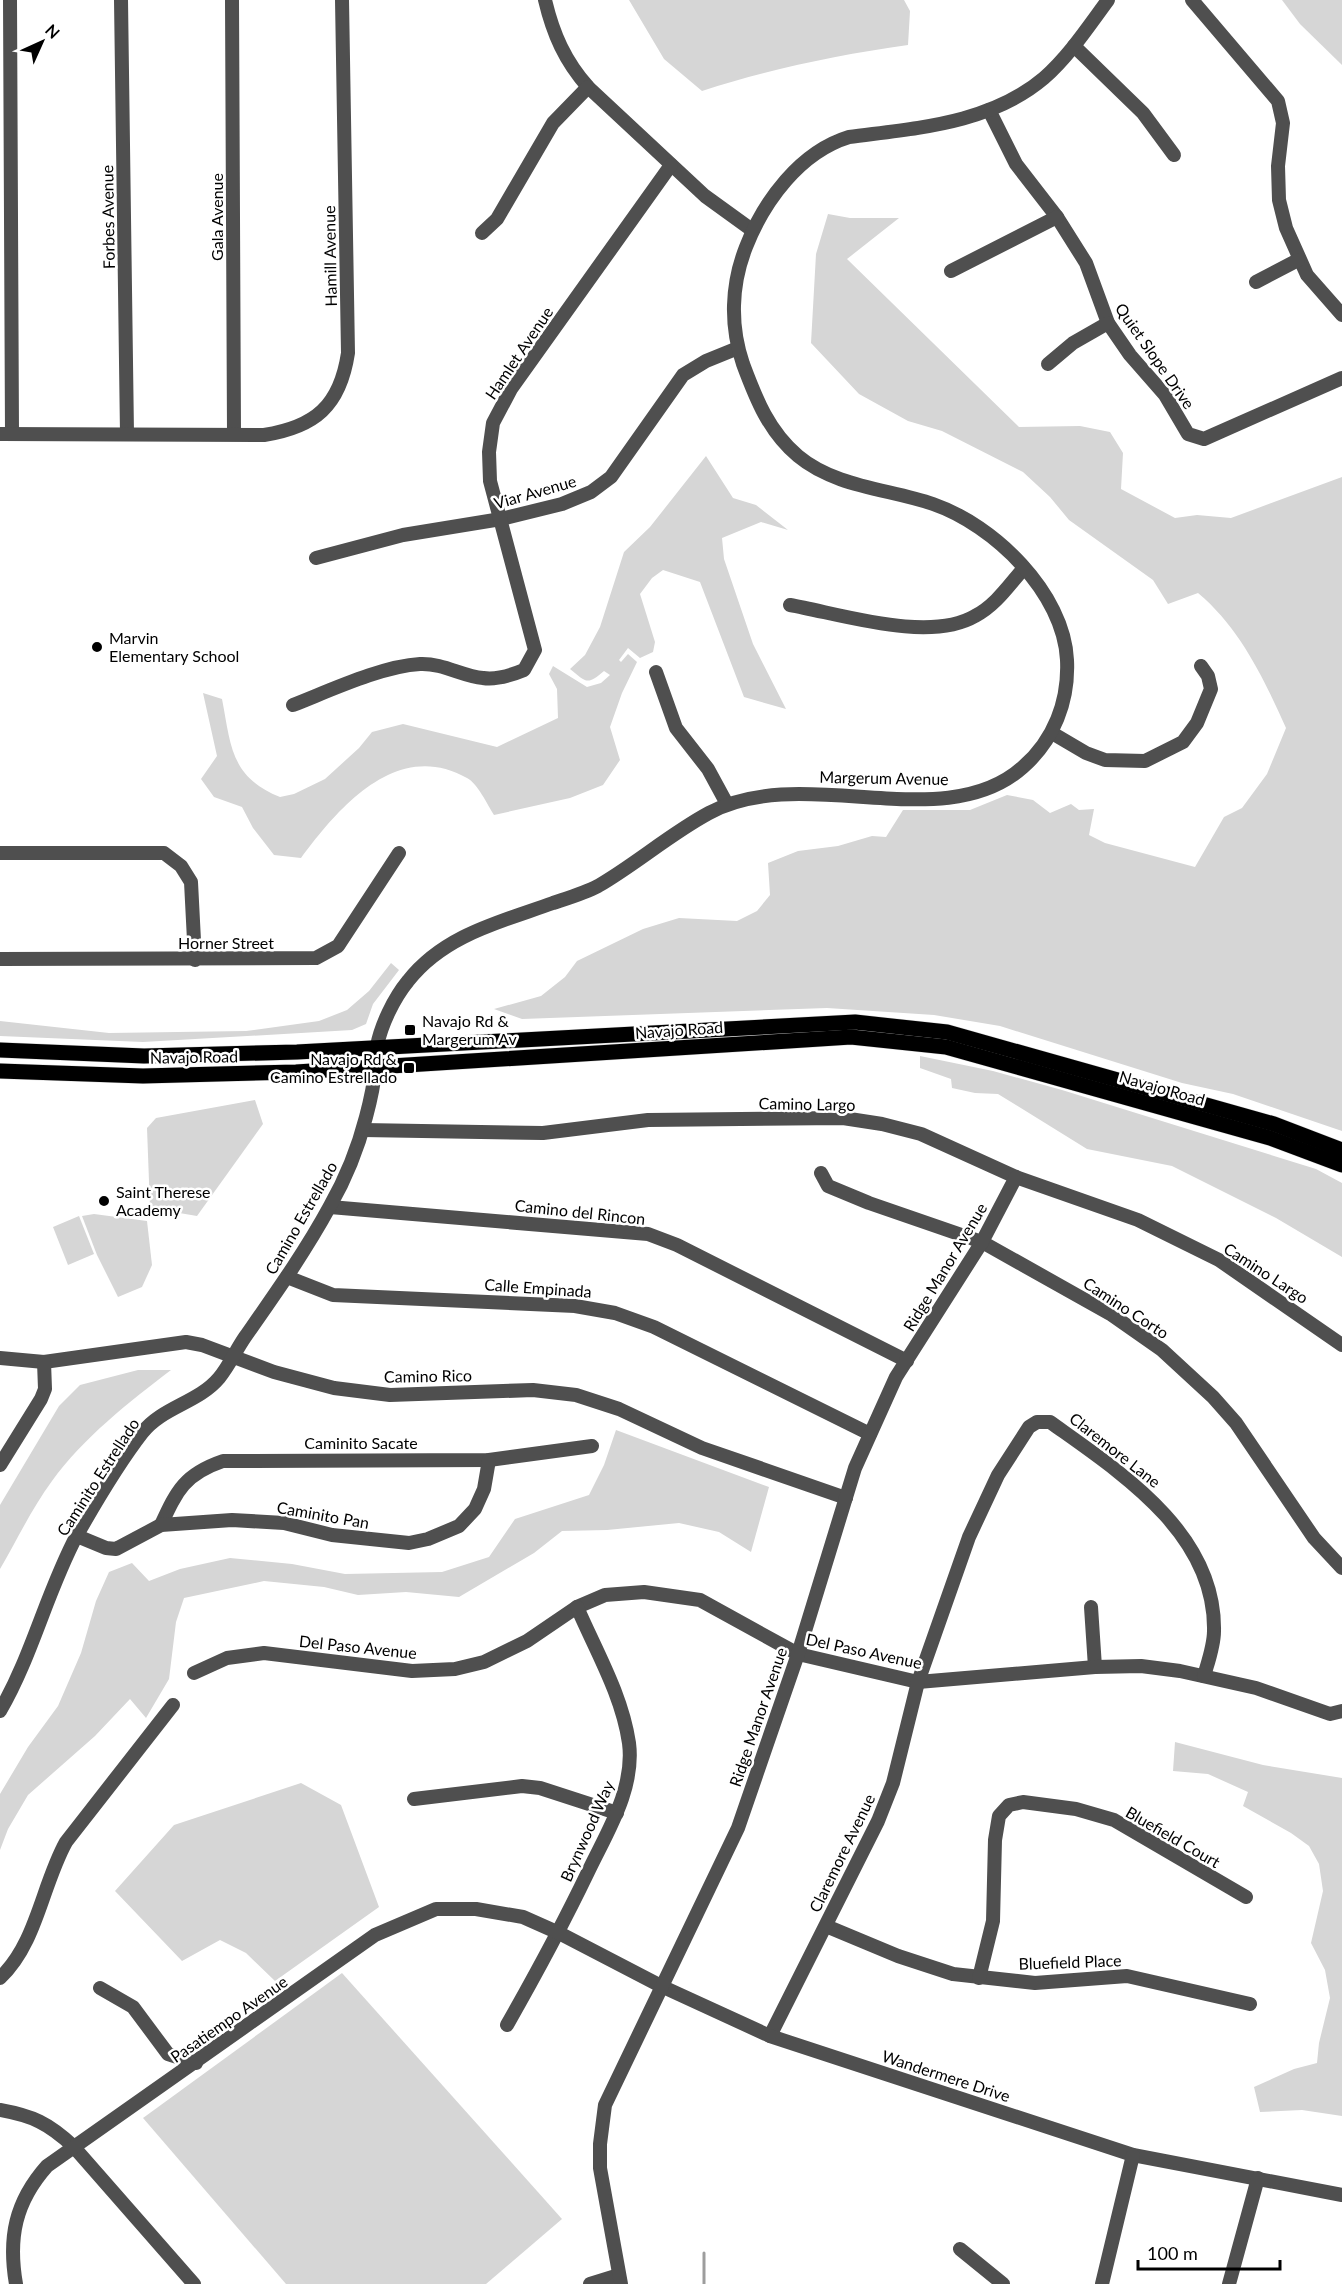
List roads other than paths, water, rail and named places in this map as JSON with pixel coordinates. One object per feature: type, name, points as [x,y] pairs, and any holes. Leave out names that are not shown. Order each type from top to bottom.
[{"type":"main road","name":"Navajo Road","points":[[0,1050],[144,1056],[241,1054],[855,1022],[947,1032],[1274,1124],[1342,1150]]},
{"type":"main road","name":"Navajo Road","points":[[0,1071],[143,1076],[243,1074],[376,1068],[851,1036],[956,1049],[1270,1138],[1342,1165]]},
{"type":"main road","points":[[241,1054],[243,1074]]},
{"type":"street","points":[[6,434],[10,0]]},
{"type":"street","name":"Forbes Avenue","points":[[121,0],[127,435]]},
{"type":"street","name":"Gala Avenue","points":[[232,0],[234,434]]},
{"type":"street","name":"Hamill Avenue","points":[[6,434],[264,435],[290,431],[311,420],[327,407],[344,377],[348,353],[342,0]]},
{"type":"street","points":[[545,0],[559,46],[573,70],[588,87],[705,196],[752,230]]},
{"type":"street","name":"Margerum Avenue","points":[[376,1048],[388,1015],[406,983],[441,948],[474,931],[594,889],[704,816],[727,804],[764,794],[790,792],[937,799],[965,795],[1004,781],[1025,766],[1052,733],[1062,709],[1068,673],[1066,647],[1054,608],[1024,567],[982,531],[953,512],[933,504],[838,478],[798,456],[771,428],[761,410],[738,348],[734,319],[734,289],[740,261],[752,230],[789,177],[812,154],[832,142],[849,136],[971,118],[989,110],[1043,78],[1074,46],[1108,0]]},
{"type":"street","points":[[1192,0],[1278,101],[1283,123],[1278,166],[1279,200],[1286,228],[1298,260],[1326,299],[1342,315]]},
{"type":"street","points":[[1074,46],[1113,81],[1143,113],[1174,155]]},
{"type":"street","points":[[482,233],[497,219],[553,123],[588,87]]},
{"type":"street","name":"Quiet Slope Drive","points":[[989,110],[1016,165],[1057,217],[1086,263],[1108,323],[1130,356],[1165,395],[1188,435],[1204,439],[1342,378]]},
{"type":"street","name":"Hamlet Avenue","points":[[293,705],[344,684],[407,666],[422,664],[484,678],[524,670],[535,650],[490,481],[489,452],[493,423],[511,389],[671,165]]},
{"type":"street","points":[[951,271],[1057,217]]},
{"type":"street","points":[[1256,282],[1298,260]]},
{"type":"street","points":[[1048,363],[1073,344],[1108,323]]},
{"type":"street","name":"Viar Avenue","points":[[316,558],[403,535],[501,519],[562,504],[591,492],[611,477],[683,375],[706,361],[738,348]]},
{"type":"street","points":[[790,605],[909,627],[945,628],[975,616],[991,604],[1024,567]]},
{"type":"street","points":[[1052,733],[1086,753],[1105,760],[1144,761],[1183,742],[1197,723],[1211,689],[1209,676],[1201,666]]},
{"type":"street","points":[[656,672],[676,728],[708,769],[727,804]]},
{"type":"street","points":[[0,852],[164,853],[181,866],[191,882],[195,960]]},
{"type":"street","name":"Horner Street","points":[[0,959],[316,958],[338,946],[399,853]]},
{"type":"street","name":"Camino Estrellado","points":[[232,1357],[287,1277],[349,1171],[363,1130],[376,1068],[376,1048]]},
{"type":"street","name":"Camino Largo","points":[[363,1130],[543,1133],[648,1120],[843,1118],[921,1134],[1016,1177],[1138,1220],[1219,1260],[1342,1345]]},
{"type":"street","name":"Camino Corto","points":[[821,1173],[828,1186],[869,1203],[982,1242],[1112,1315],[1162,1350],[1213,1397],[1236,1423],[1314,1538],[1342,1568]]},
{"type":"street","name":"Ridge Manor Avenue","points":[[620,2279],[600,2168],[605,2105],[738,1828],[798,1654],[855,1468],[870,1434],[907,1361],[982,1242],[1016,1177]]},
{"type":"street","name":"Camino del Rincon","points":[[330,1207],[648,1234],[677,1245],[907,1361]]},
{"type":"street","name":"Calle Empinada","points":[[287,1277],[333,1294],[575,1305],[615,1313],[654,1327],[870,1434]]},
{"type":"street","name":"Camino Rico","points":[[0,1358],[44,1362],[186,1342],[202,1345],[274,1372],[334,1388],[390,1395],[533,1390],[576,1395],[619,1409],[702,1448],[846,1498]]},
{"type":"street","name":"Caminito Estrellado","points":[[0,1711],[77,1536],[141,1434],[157,1417],[204,1391],[218,1379],[232,1357]]},
{"type":"street","points":[[0,1465],[41,1399],[45,1389],[44,1362]]},
{"type":"street","name":"Claremore Lane","points":[[1043,1420],[1050,1422],[1136,1485],[1154,1501],[1183,1539],[1202,1572],[1213,1610],[1215,1635],[1204,1677]]},
{"type":"street","name":"Claremore Avenue","points":[[770,2036],[879,1821],[893,1783],[918,1682],[969,1538],[998,1475],[1029,1427],[1043,1420]]},
{"type":"street","name":"Caminito Sacate","points":[[161,1525],[177,1491],[203,1468],[223,1461],[489,1460],[592,1446]]},
{"type":"street","name":"Caminito Pan","points":[[77,1536],[106,1548],[116,1549],[161,1525],[232,1520],[284,1523],[332,1535],[389,1543],[428,1539],[459,1526],[475,1509],[484,1489],[489,1460]]},
{"type":"street","name":"Del Paso Avenue","points":[[194,1673],[227,1658],[264,1653],[412,1671],[455,1669],[484,1662],[527,1641],[577,1607],[605,1595],[644,1592],[700,1600],[798,1654],[918,1682],[1095,1667],[1141,1666],[1256,1688],[1330,1714],[1342,1711]]},
{"type":"street","name":"Brynwood Way","points":[[507,2025],[559,1933],[617,1813],[627,1783],[630,1746],[626,1724],[577,1607]]},
{"type":"street","points":[[1090,1607],[1095,1667]]},
{"type":"street","points":[[0,1978],[10,1969],[26,1943],[52,1866],[66,1842],[172,1705]]},
{"type":"street","points":[[414,1799],[522,1786],[540,1788],[617,1813]]},
{"type":"street","name":"Bluefield Court","points":[[979,1978],[993,1921],[995,1840],[999,1816],[1010,1805],[1023,1802],[1076,1809],[1114,1820],[1246,1898]]},
{"type":"street","name":"Pasatiempo Avenue","points":[[16,2284],[12,2244],[20,2204],[41,2173],[73,2146],[196,2063],[375,1935],[436,1909],[476,1910],[523,1917],[559,1933]]},
{"type":"street","name":"Bluefield Place","points":[[826,1926],[898,1956],[953,1974],[1035,1983],[1127,1976],[1251,2004]]},
{"type":"street","name":"Wandermere Drive","points":[[559,1933],[661,1986],[770,2036],[1132,2155],[1342,2195]]},
{"type":"street","points":[[100,1988],[133,2007],[168,2054],[196,2063]]},
{"type":"street","points":[[0,2110],[33,2117],[52,2127],[73,2146],[194,2284]]},
{"type":"street","points":[[1102,2284],[1132,2155]]},
{"type":"street","points":[[1229,2284],[1258,2178]]},
{"type":"street","points":[[960,2249],[1003,2284]]},
{"type":"street","points":[[590,2284],[620,2279]]},
{"type":"waterway","points":[[704,2253],[704,2284]]},
{"type":"place","name":"Marvin Elementary School","points":[[97,647]]},
{"type":"place","name":"Navajo Rd & Margerum Av","points":[[410,1030]]},
{"type":"place","name":"Navajo Rd & Camino Estrellado","points":[[409,1068]]},
{"type":"place","name":"Saint Therese Academy","points":[[104,1201]]}]
